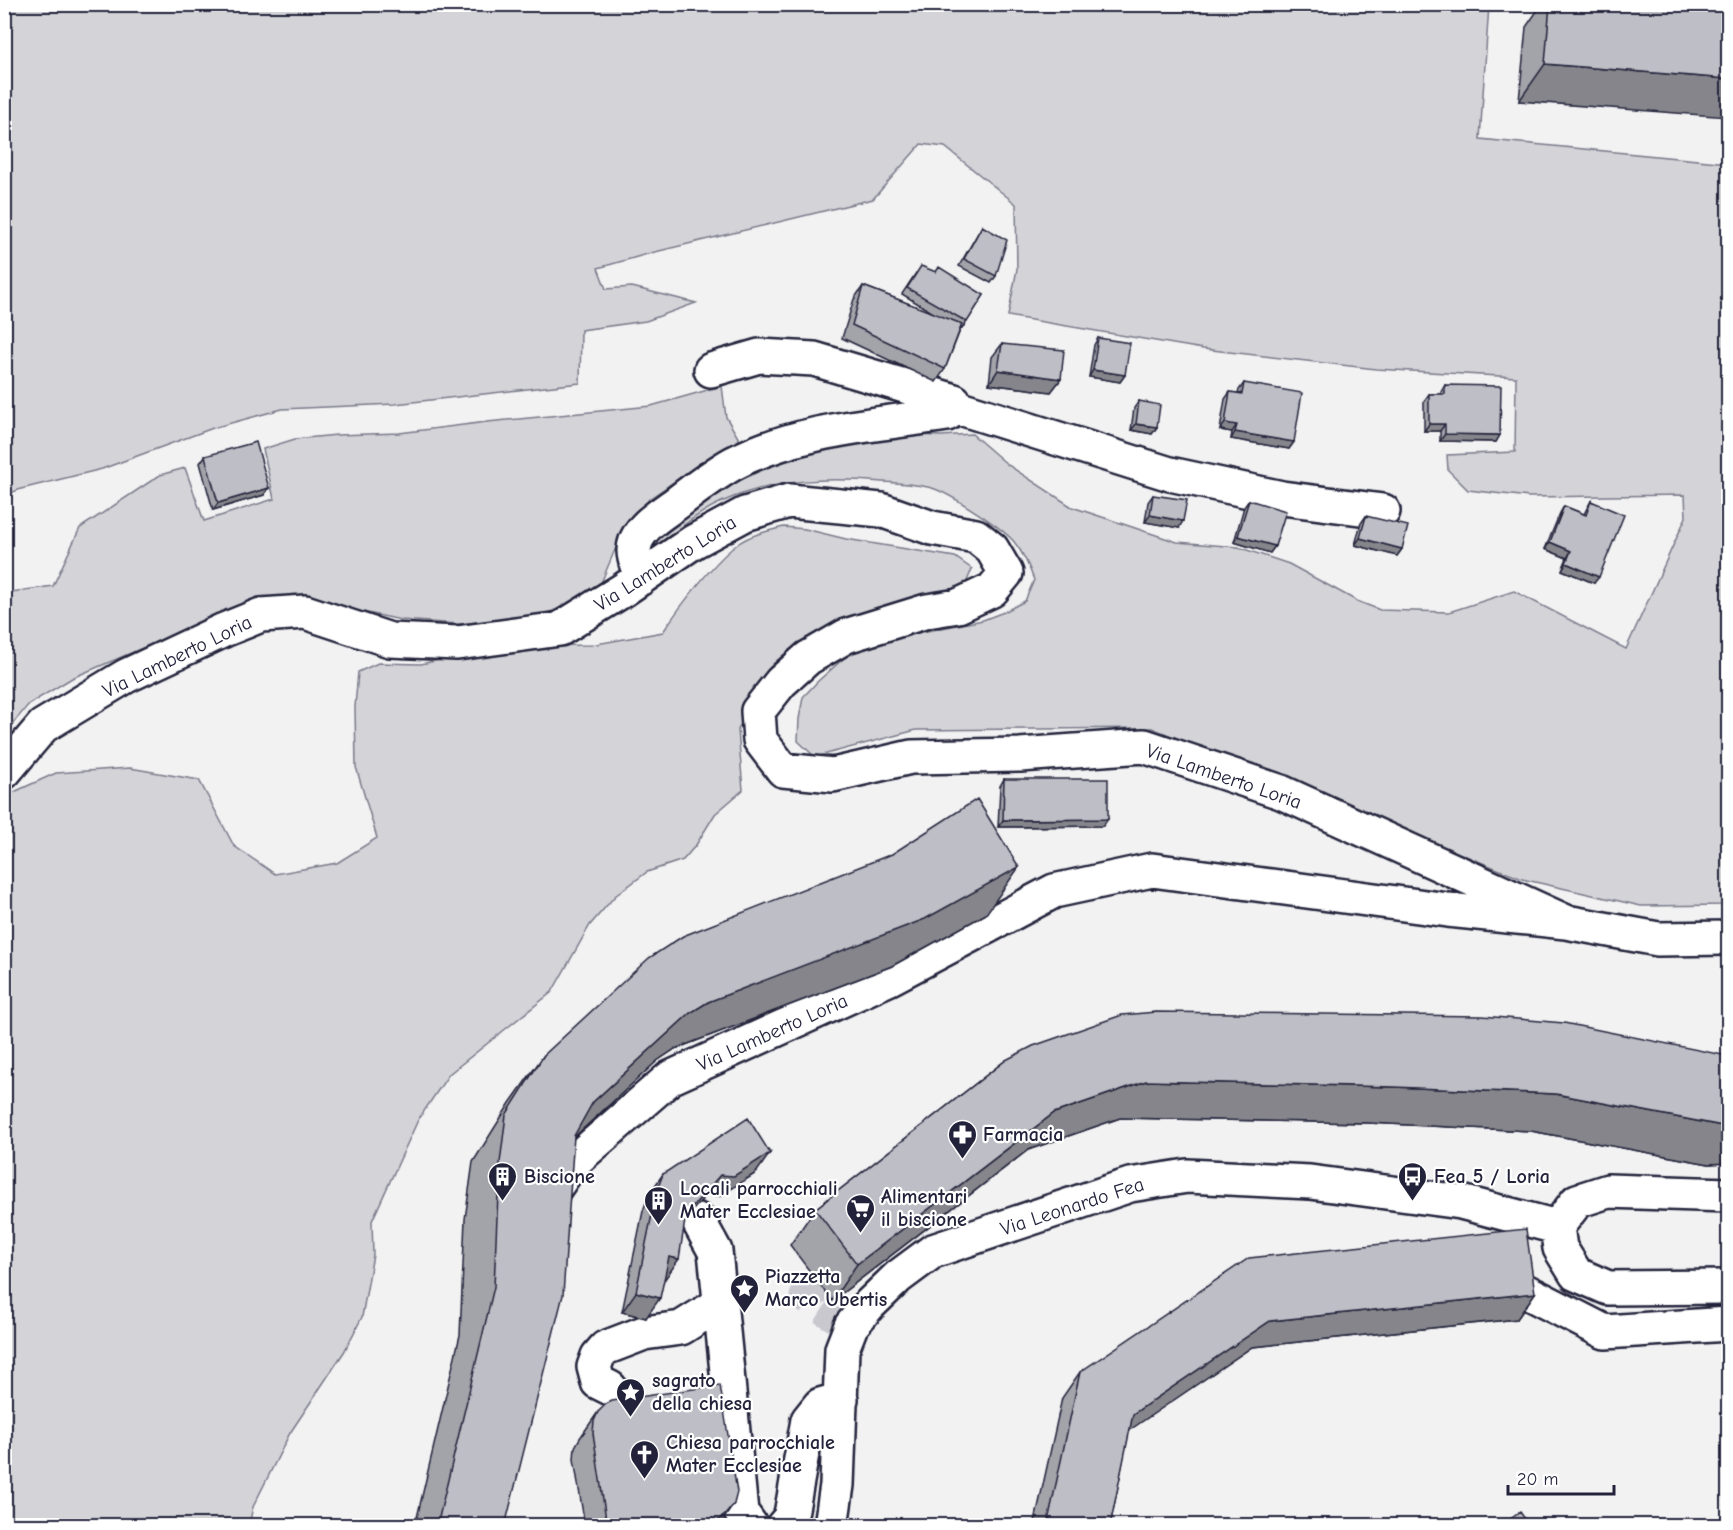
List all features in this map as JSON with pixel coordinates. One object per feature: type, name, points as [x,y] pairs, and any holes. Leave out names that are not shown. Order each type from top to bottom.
[{"type":"street","points":[[711,370],[759,356],[814,359],[948,399],[954,401],[957,407],[1170,474],[1282,498],[1383,511]]},
{"type":"street","points":[[641,578],[633,553],[636,538],[652,522],[707,480],[734,463],[802,437],[947,414],[957,407]]},
{"type":"street","name":"Via Lamberto Loria","points":[[4,771],[43,726],[126,676],[261,615],[305,612],[390,640],[457,643],[560,629],[693,542],[745,514],[789,501],[880,510],[933,528],[976,537],[992,549],[1006,573],[992,590],[958,606],[927,611],[846,636],[808,658],[782,682],[758,711],[760,740],[783,770],[833,775],[911,757],[1020,755],[1144,747],[1281,792],[1566,922]]},
{"type":"street","name":"Via Lamberto Loria","points":[[546,1231],[550,1195],[572,1163],[670,1078],[890,978],[1054,891],[1152,870],[1448,910],[1566,922],[1658,939],[1728,938]]},
{"type":"street","name":"Via Leonardo Fea","points":[[831,1526],[837,1485],[842,1349],[851,1326],[868,1306],[898,1277],[933,1251],[1130,1185],[1187,1176],[1310,1182],[1461,1202],[1557,1227]]},
{"type":"street","points":[[1728,1195],[1608,1191],[1577,1200],[1557,1227],[1560,1248],[1575,1274],[1608,1288],[1728,1287]]},
{"type":"street","points":[[698,1220],[715,1251],[741,1512],[751,1526]]},
{"type":"street","points":[[1525,1291],[1605,1332],[1728,1324]]},
{"type":"street","points":[[610,1388],[597,1382],[594,1367],[598,1356],[605,1348],[644,1332],[681,1328],[721,1303]]},
{"type":"street","points":[[783,1526],[790,1518],[808,1420],[820,1405],[841,1399]]},
{"type":"shaded area","points":[[4,5],[1489,5],[1480,139],[1728,163],[1728,905],[1641,906],[1522,879],[1152,728],[916,730],[815,757],[798,741],[803,697],[851,652],[871,642],[983,620],[1004,612],[1025,601],[1034,580],[1018,547],[989,521],[940,491],[900,483],[821,480],[762,488],[714,506],[652,549],[649,539],[719,482],[803,450],[886,434],[941,436],[972,434],[1008,465],[1072,507],[1177,542],[1238,547],[1289,564],[1357,601],[1380,610],[1449,612],[1514,591],[1626,649],[1686,517],[1685,495],[1529,497],[1468,490],[1448,470],[1447,455],[1515,452],[1516,377],[1376,369],[1203,349],[1008,316],[1017,269],[1016,204],[945,147],[921,144],[873,199],[598,268],[606,289],[632,287],[696,303],[646,321],[581,330],[580,383],[395,404],[282,409],[213,428],[102,469],[5,495]]},
{"type":"shaded area","points":[[722,386],[726,417],[740,441],[697,466],[649,499],[619,540],[596,595],[539,616],[459,624],[401,620],[288,596],[251,602],[72,678],[29,704],[5,733],[5,593],[53,586],[80,528],[160,475],[185,468],[204,521],[274,499],[263,449],[295,439],[399,433],[651,406]]},
{"type":"shaded area","points":[[784,527],[955,557],[972,569],[965,586],[911,604],[892,603],[874,609],[822,631],[789,650],[773,664],[762,679],[738,730],[743,790],[715,814],[696,845],[683,860],[647,872],[615,896],[590,925],[552,992],[449,1074],[418,1120],[372,1221],[373,1255],[362,1317],[344,1352],[290,1433],[253,1507],[249,1525],[5,1525],[4,802],[14,792],[56,773],[130,768],[199,780],[234,846],[275,874],[337,863],[377,838],[356,767],[355,707],[358,672],[378,663],[421,664],[505,646],[591,645],[663,632],[698,584],[719,560],[749,537]]},
{"type":"building","points":[[1550,4],[1728,4],[1728,79],[1545,64]]},
{"type":"building","points":[[982,226],[1007,240],[996,276],[964,259]]},
{"type":"building","points":[[921,266],[936,272],[939,267],[984,295],[967,322],[907,288]]},
{"type":"building","points":[[863,286],[962,324],[945,369],[852,325]]},
{"type":"building","points":[[1098,338],[1130,343],[1125,375],[1093,370]]},
{"type":"building","points":[[1002,344],[1064,350],[1061,379],[998,370]]},
{"type":"building","points":[[1244,383],[1302,393],[1294,442],[1235,432],[1237,425],[1225,423],[1230,392],[1242,394]]},
{"type":"building","points":[[1445,385],[1501,386],[1500,435],[1445,434],[1445,424],[1429,424],[1429,394],[1445,394]]},
{"type":"building","points":[[1139,401],[1160,405],[1157,427],[1136,424]]},
{"type":"building","points":[[256,442],[269,488],[218,503],[205,456]]},
{"type":"building","points":[[1153,495],[1187,500],[1183,521],[1150,515]]},
{"type":"building","points":[[1249,500],[1286,511],[1275,546],[1238,536]]},
{"type":"building","points":[[1591,501],[1624,515],[1599,577],[1566,563],[1571,551],[1550,542],[1564,506],[1586,515]]},
{"type":"building","points":[[1366,516],[1408,526],[1402,549],[1360,538]]},
{"type":"building","points":[[1004,779],[1108,779],[1108,819],[1003,820]]},
{"type":"building","name":"Biscione","points":[[977,799],[1019,867],[925,919],[708,1002],[690,1013],[593,1102],[574,1136],[563,1295],[505,1526],[437,1526],[494,1287],[499,1171],[506,1115],[544,1055],[649,958],[683,936],[892,854]]},
{"type":"building","points":[[1156,1012],[1482,1016],[1564,1023],[1728,1056],[1728,1127],[1556,1094],[1394,1087],[1146,1081],[1054,1113],[857,1264],[815,1209],[1006,1060],[1033,1046],[1122,1015]]},
{"type":"building","name":"Locali parrocchiali Mater Ecclesiae","points":[[748,1118],[770,1153],[734,1176],[720,1175],[686,1214],[679,1259],[669,1257],[660,1298],[636,1292],[657,1190],[663,1174]]},
{"type":"building","points":[[1526,1229],[1535,1293],[1270,1321],[1133,1414],[1110,1526],[1047,1526],[1080,1372],[1249,1258]]},
{"type":"building","name":"Chiesa parrocchiale Mater Ecclesiae","points":[[720,1385],[737,1492],[734,1504],[725,1515],[705,1526],[607,1526],[593,1433],[594,1421],[598,1412],[612,1401]]},
{"type":"building","points":[[1520,1512],[1530,1526],[1501,1526]]},
{"type":"building","points":[[1555,1520],[1559,1526],[1547,1526]]},
{"type":"tunnel","points":[[851,1326],[806,1297],[857,1258]]},
{"type":"place","name":"Farmacia","points":[[962,1160]]},
{"type":"place","name":"Biscione","points":[[503,1202]]},
{"type":"place","name":"Fea 5 / Loria","points":[[1413,1202]]},
{"type":"place","name":"Locali parrocchiali Mater Ecclesiae","points":[[659,1226]]},
{"type":"place","name":"Alimentari il biscione","points":[[860,1234]]},
{"type":"place","name":"Piazzetta Marco Ubertis","points":[[744,1314]]},
{"type":"place","name":"sagrato della chiesa","points":[[631,1418]]},
{"type":"place","name":"Chiesa parrocchiale Mater Ecclesiae","points":[[645,1480]]}]
